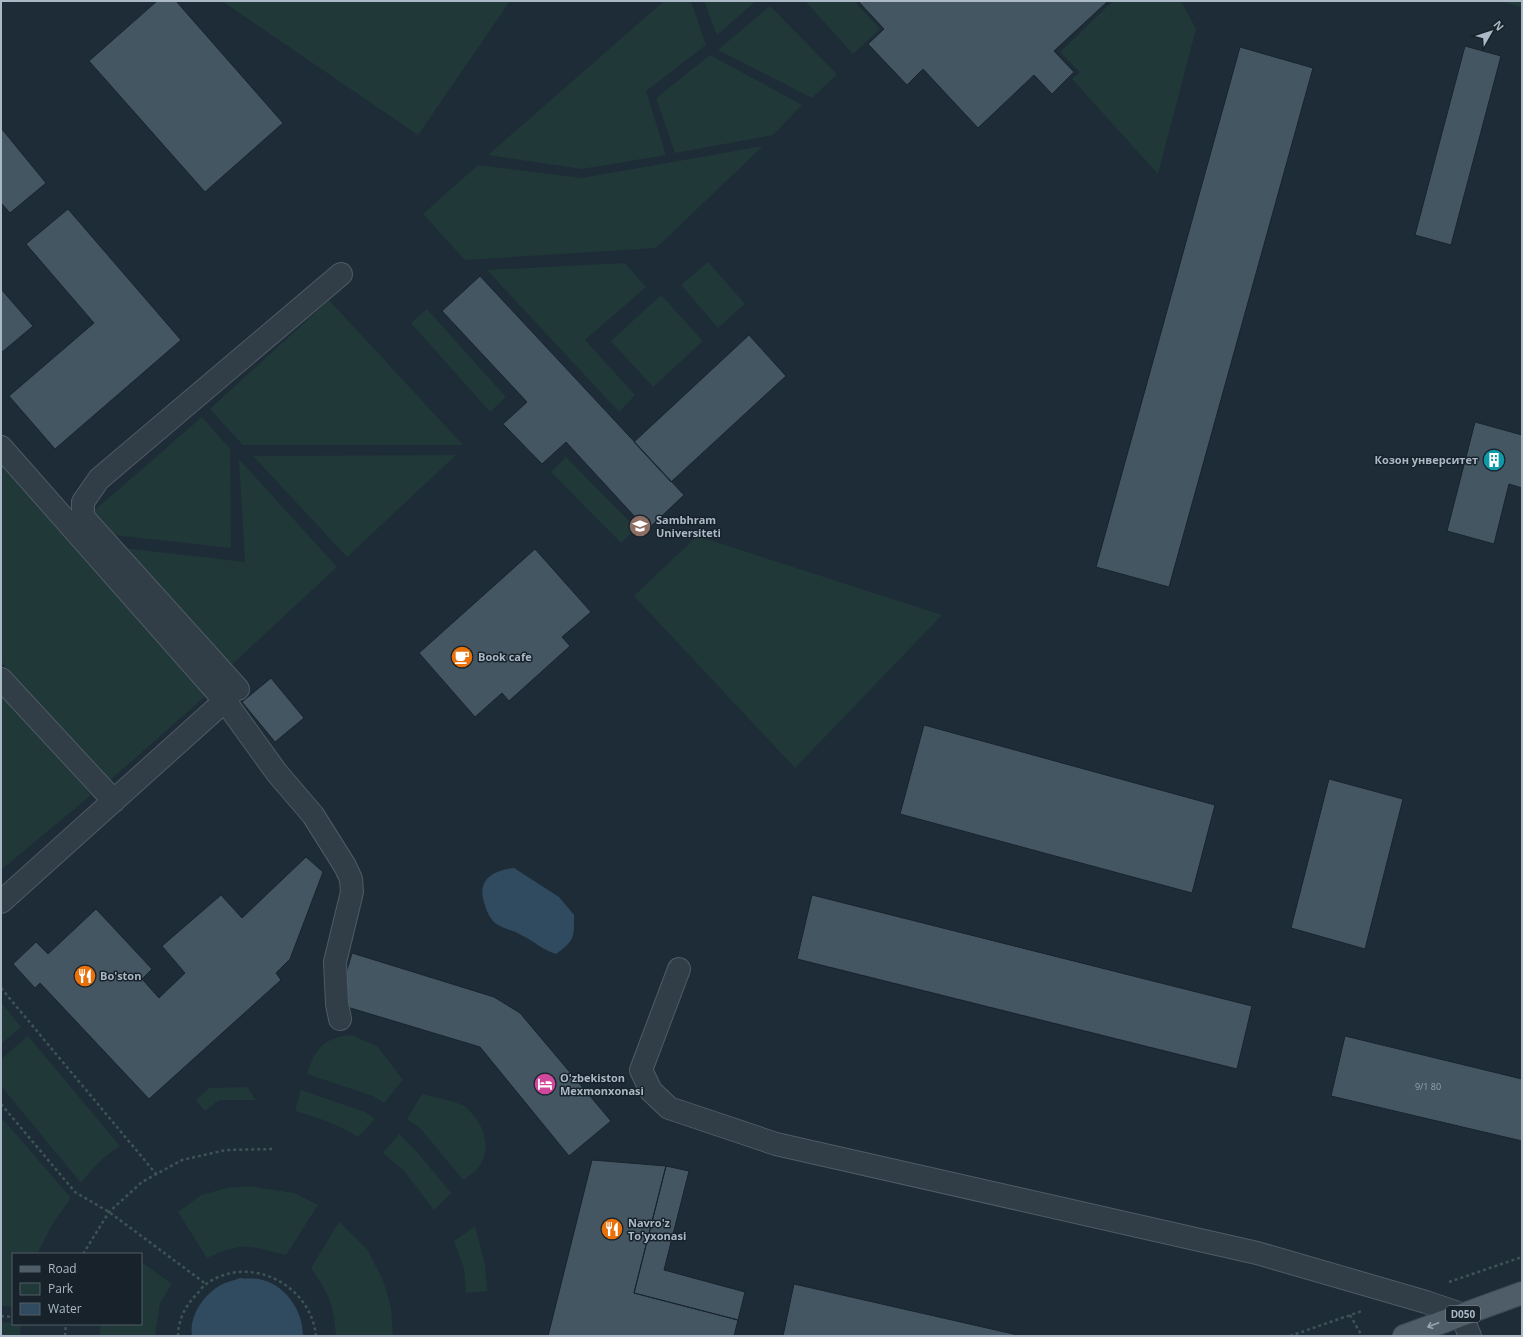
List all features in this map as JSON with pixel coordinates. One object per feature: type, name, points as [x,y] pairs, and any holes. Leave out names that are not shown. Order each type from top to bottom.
[{"type":"main road","name":"D050","points":[[1404,1336],[1522,1293]]},
{"type":"lane","points":[[340,1019],[337,1004],[335,962],[352,892],[351,880],[345,866],[313,815],[277,773],[230,696],[83,517],[83,502],[99,479],[341,274]]},
{"type":"lane","points":[[1,448],[230,696]]},
{"type":"lane","points":[[1,679],[114,801]]},
{"type":"lane","points":[[1,902],[230,696]]},
{"type":"lane","points":[[679,969],[641,1070],[651,1091],[669,1108],[776,1144],[1257,1254],[1426,1302],[1462,1314],[1470,1336]]},
{"type":"path","points":[[1,988],[157,1175]]},
{"type":"path","points":[[1,1106],[75,1192],[109,1212],[206,1284]]},
{"type":"path","points":[[84,1253],[109,1212],[142,1182],[182,1160],[226,1150],[272,1150]]},
{"type":"path","points":[[178,1336],[178,1327],[188,1303],[206,1284],[227,1274],[249,1272],[271,1276],[291,1287],[306,1303],[315,1324],[316,1336]]},
{"type":"path","points":[[1350,1315],[1362,1336]]},
{"type":"path","points":[[1,1316],[12,1317]]},
{"type":"path","points":[[65,1336],[66,1325]]},
{"type":"green space","points":[[222,1],[510,1],[418,135]]},
{"type":"green space","points":[[664,1],[691,1],[706,45],[646,91],[666,155],[582,169],[488,155]]},
{"type":"green space","points":[[704,1],[756,1],[717,35]]},
{"type":"green space","points":[[805,1],[854,1],[880,29],[853,54]]},
{"type":"green space","points":[[1113,1],[1179,1],[1182,3],[1196,29],[1158,174],[1072,79],[1080,72],[1060,52]]},
{"type":"green space","points":[[1498,1],[1522,1],[1522,7]]},
{"type":"green space","points":[[770,6],[837,74],[812,98],[718,50]]},
{"type":"green space","points":[[710,55],[802,105],[773,135],[675,153],[656,98]]},
{"type":"green space","points":[[763,146],[656,248],[465,260],[423,214],[478,165],[582,178]]},
{"type":"green space","points":[[708,262],[745,304],[718,328],[681,285]]},
{"type":"green space","points":[[625,263],[646,287],[585,340],[635,395],[619,412],[487,270]]},
{"type":"green space","points":[[661,295],[703,341],[653,387],[611,341]]},
{"type":"green space","points":[[329,300],[463,445],[243,445],[210,409]]},
{"type":"green space","points":[[427,309],[506,397],[490,412],[411,323]]},
{"type":"green space","points":[[202,417],[230,449],[231,548],[106,534],[89,515]]},
{"type":"green space","points":[[1,442],[219,684],[107,783],[1,662]]},
{"type":"green space","points":[[456,455],[347,557],[253,456]]},
{"type":"green space","points":[[566,457],[636,528],[621,543],[551,472]]},
{"type":"green space","points":[[239,459],[337,567],[224,672],[115,547],[245,562]]},
{"type":"green space","points":[[697,536],[942,615],[795,768],[634,596]]},
{"type":"green space","points":[[1,693],[91,795],[1,870]]},
{"type":"green space","points":[[1,1002],[21,1027],[1,1044]]},
{"type":"green space","points":[[351,1035],[377,1046],[403,1080],[384,1103],[373,1096],[307,1074],[313,1058],[322,1046],[333,1039]]},
{"type":"green space","points":[[28,1036],[120,1146],[99,1162],[81,1183],[1,1086],[1,1059]]},
{"type":"green space","points":[[247,1087],[256,1100],[219,1100],[205,1111],[196,1100],[209,1088]]},
{"type":"green space","points":[[301,1090],[365,1112],[375,1119],[358,1137],[328,1122],[295,1111]]},
{"type":"green space","points":[[422,1094],[464,1106],[471,1112],[481,1127],[486,1143],[483,1160],[473,1173],[463,1180],[420,1128],[407,1119]]},
{"type":"green space","points":[[1,1117],[71,1198],[53,1223],[38,1253],[12,1253],[12,1307],[1,1306]]},
{"type":"green space","points":[[399,1134],[418,1153],[451,1193],[434,1210],[404,1171],[383,1153]]},
{"type":"green space","points":[[250,1186],[294,1193],[318,1205],[286,1255],[263,1249],[238,1247],[207,1258],[178,1212],[201,1195],[227,1188]]},
{"type":"green space","points":[[339,1222],[367,1249],[383,1280],[391,1307],[393,1336],[336,1336],[334,1315],[330,1300],[311,1268]]},
{"type":"green space","points":[[475,1226],[485,1265],[487,1291],[466,1293],[464,1268],[454,1241]]},
{"type":"green space","points":[[142,1263],[172,1284],[160,1303],[155,1336],[99,1336],[101,1325],[142,1325]]},
{"type":"green space","points":[[1,1322],[12,1323],[12,1325],[21,1325],[20,1336],[1,1336]]},
{"type":"water","points":[[514,868],[559,897],[574,915],[574,929],[572,938],[567,945],[556,954],[518,933],[497,924],[488,914],[482,890],[484,884],[492,875],[506,869]]},
{"type":"water","points":[[240,1278],[259,1279],[277,1286],[284,1292],[291,1300],[300,1317],[303,1336],[192,1336],[193,1321],[198,1307],[213,1290],[224,1283]]},
{"type":"building","points":[[157,1],[176,1],[283,123],[205,192],[89,61]]},
{"type":"building","points":[[858,1],[1108,1],[1054,51],[1074,72],[1052,94],[1034,75],[978,128],[923,69],[907,85],[868,44],[884,29]]},
{"type":"building","points":[[1465,46],[1501,56],[1451,245],[1415,235]]},
{"type":"building","points":[[1240,47],[1313,68],[1169,587],[1096,567]]},
{"type":"building","points":[[1,128],[46,183],[10,213],[1,203]]},
{"type":"building","points":[[68,209],[181,340],[55,449],[9,396],[94,323],[26,244]]},
{"type":"building","points":[[480,276],[684,495],[647,530],[566,442],[542,464],[503,424],[527,402],[442,311]]},
{"type":"building","points":[[1,289],[33,326],[1,353]]},
{"type":"building","points":[[749,335],[786,376],[671,482],[634,442]]},
{"type":"building","name":"Козон унверситет","points":[[1475,422],[1522,435],[1522,488],[1509,484],[1494,544],[1447,531]]},
{"type":"building","points":[[535,549],[591,612],[562,637],[570,646],[509,701],[502,693],[475,717],[419,653]]},
{"type":"building","points":[[271,678],[304,718],[275,742],[242,702]]},
{"type":"building","points":[[924,725],[1215,805],[1192,893],[900,814]]},
{"type":"building","points":[[1329,779],[1403,799],[1365,949],[1291,928]]},
{"type":"building","name":"Bo'ston","points":[[306,857],[323,872],[290,959],[276,973],[281,980],[149,1099],[40,983],[35,988],[13,964],[36,942],[48,954],[96,909],[152,969],[142,979],[159,998],[185,973],[162,946],[221,895],[242,918]]},
{"type":"building","points":[[812,895],[1252,1006],[1237,1069],[797,959]]},
{"type":"building","name":"O'zbekiston Mexmonxonasi","points":[[352,953],[494,997],[520,1013],[611,1121],[569,1156],[480,1047],[337,1004]]},
{"type":"building","points":[[1345,1036],[1522,1079],[1522,1141],[1331,1096]]},
{"type":"building","name":"Navro'z To'yxonasi","points":[[592,1160],[666,1166],[634,1293],[738,1320],[734,1336],[548,1336]]},
{"type":"building","points":[[666,1166],[689,1171],[664,1270],[745,1292],[738,1320],[634,1293]]},
{"type":"building","points":[[794,1284],[1022,1336],[783,1336]]},
{"type":"place","name":"Козон унверситет","points":[[1494,460]]},
{"type":"place","name":"Sambhram Universiteti","points":[[640,526]]},
{"type":"place","name":"Book cafe","points":[[462,657]]},
{"type":"place","name":"Bo'ston","points":[[85,976]]},
{"type":"place","name":"O'zbekiston Mexmonxonasi","points":[[545,1084]]},
{"type":"place","name":"Navro'z To'yxonasi","points":[[612,1229]]}]
